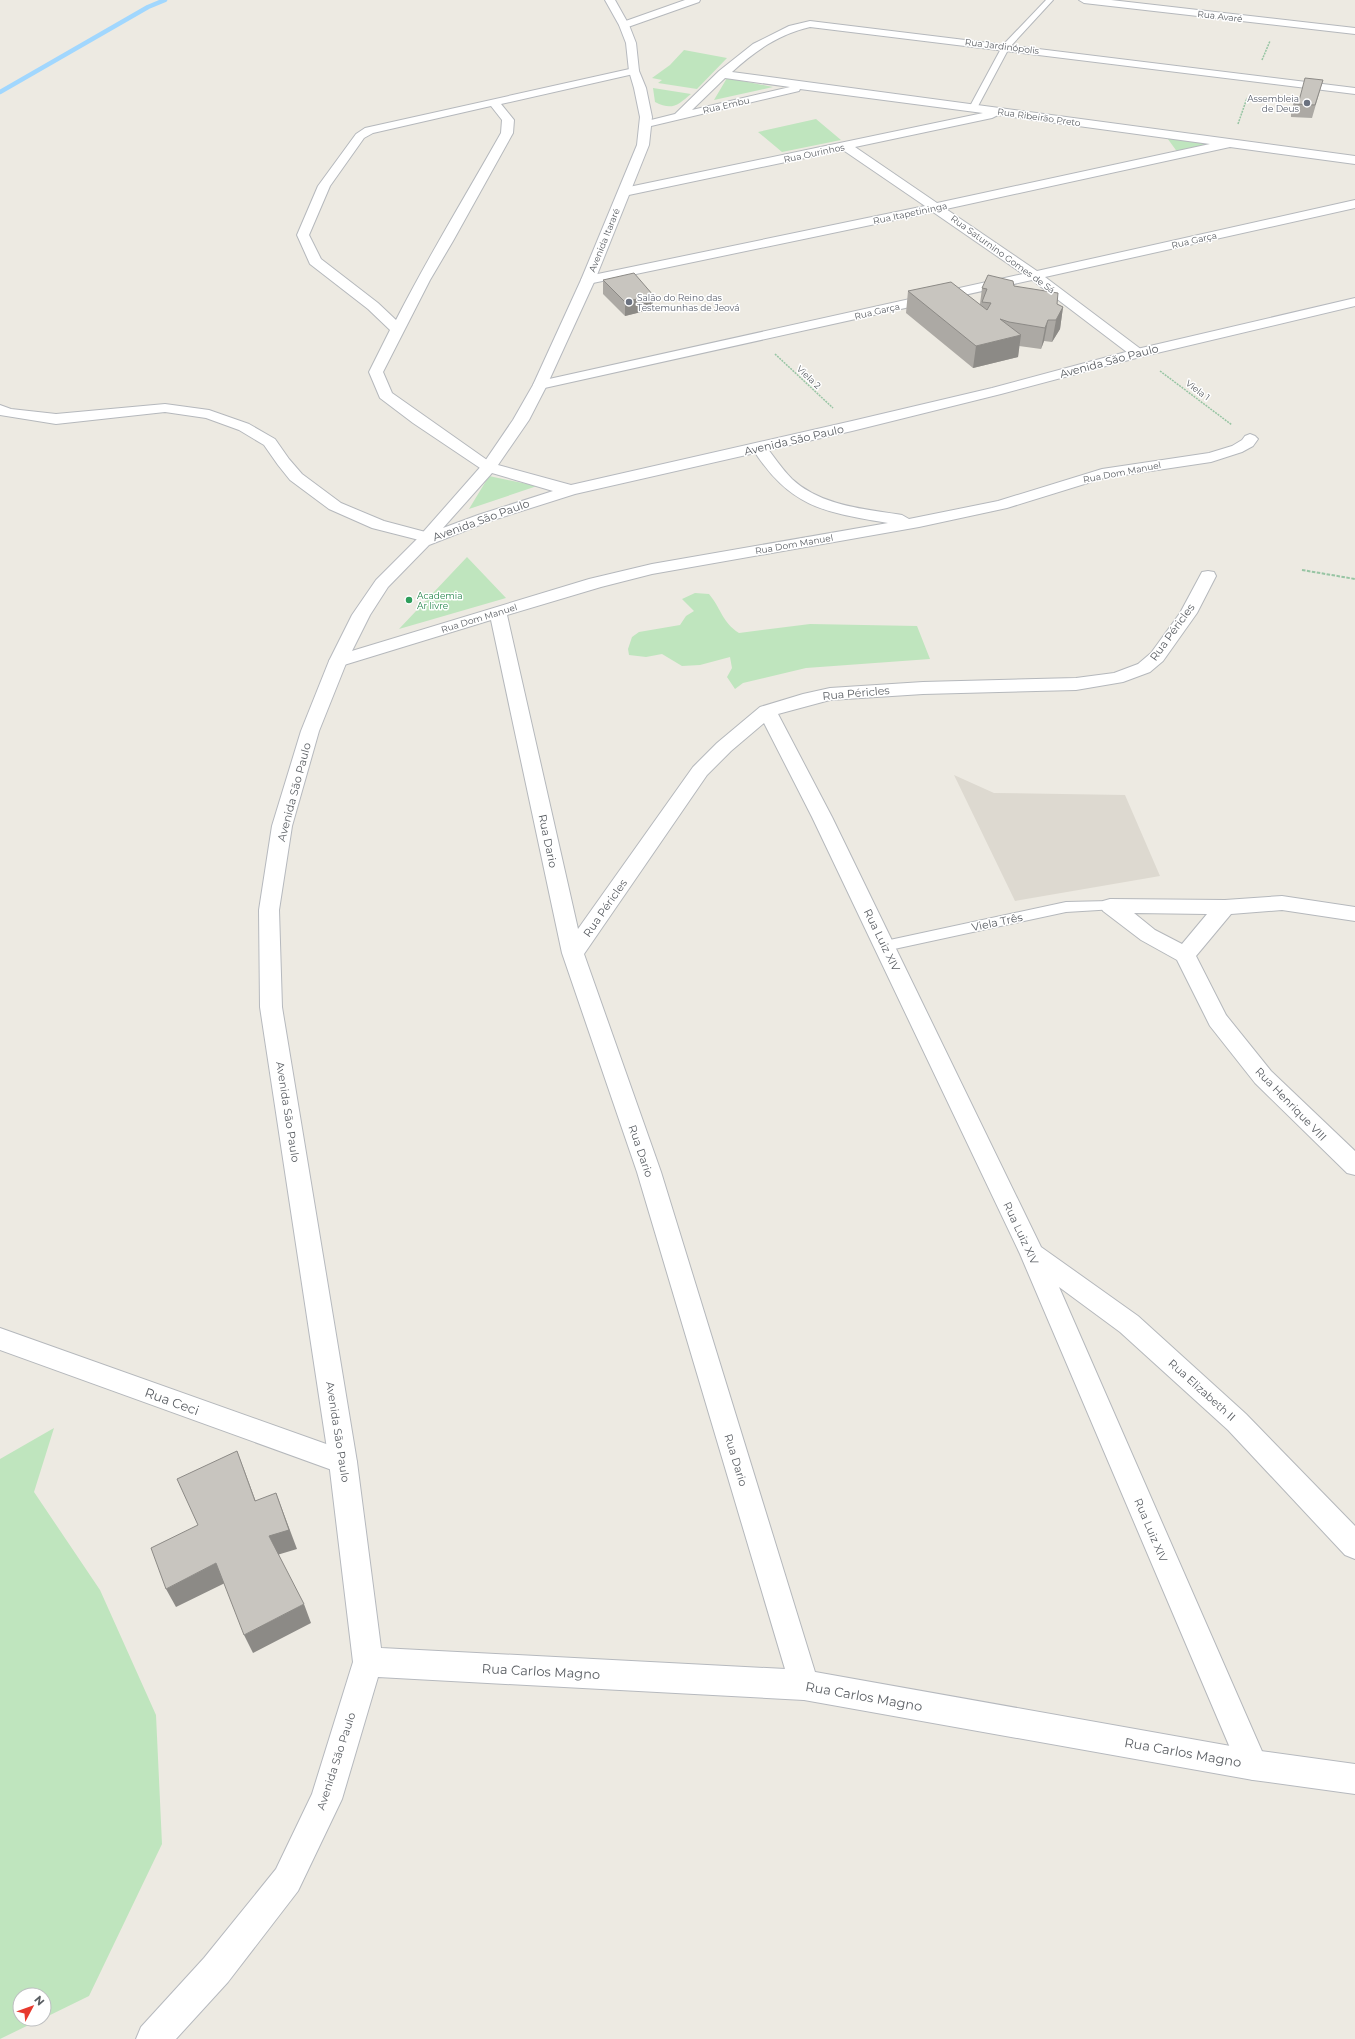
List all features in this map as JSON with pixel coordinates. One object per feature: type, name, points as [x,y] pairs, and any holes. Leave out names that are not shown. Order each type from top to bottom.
[{"type":"street","name":"Avenida Itararé","points":[[425,539],[489,466],[521,420],[540,385],[588,280],[643,145],[647,124],[640,88],[634,71],[632,43],[610,0]]},
{"type":"street","points":[[624,25],[695,0]]},
{"type":"street","name":"Rua Avaré","points":[[1084,0],[1355,31]]},
{"type":"street","name":"Rua Jardinópolis","points":[[680,116],[724,74],[777,33],[801,24],[824,24],[1355,90]]},
{"type":"street","points":[[398,330],[373,306],[315,261],[304,234],[324,186],[360,136],[369,130],[634,71]]},
{"type":"street","name":"Rua Ribeirão Preto","points":[[724,74],[1355,160]]},
{"type":"street","name":"Rua Embu","points":[[647,124],[806,86]]},
{"type":"street","points":[[494,102],[508,120],[507,132],[447,241],[423,280],[376,372],[385,395],[418,420],[489,466],[508,474],[571,490]]},
{"type":"street","points":[[943,104],[954,124]]},
{"type":"street","name":"Rua Ourinhos","points":[[624,192],[847,147],[1005,112]]},
{"type":"street","points":[[1160,133],[1176,155]]},
{"type":"street","name":"Rua Itapetininga","points":[[588,280],[937,207],[1231,143]]},
{"type":"street","name":"Rua Saturnino Gomes de Sá","points":[[847,147],[937,207],[1034,276],[1137,353]]},
{"type":"street","name":"Rua Garça","points":[[540,385],[1355,204]]},
{"type":"street","name":"Avenida São Paulo","points":[[153,2039],[216,1970],[287,1880],[326,1799],[368,1662],[343,1462],[271,1008],[269,910],[282,826],[310,731],[338,661],[361,615],[382,584],[425,539],[571,490],[852,426],[996,391],[1137,353],[1355,302]]},
{"type":"street","points":[[0,409],[7,413],[56,419],[165,408],[209,414],[244,427],[270,442],[283,462],[296,477],[335,506],[378,525],[425,539]]},
{"type":"street","name":"Rua Dom Manuel","points":[[338,661],[595,583],[652,569],[919,522],[1000,505],[1102,474],[1211,457],[1237,449],[1248,443],[1250,439]]},
{"type":"street","points":[[760,448],[774,469],[792,487],[812,498],[846,511],[919,522]]},
{"type":"street","name":"Rua Péricles","points":[[573,953],[700,771],[724,748],[767,712],[809,698],[830,694],[923,688],[1076,684],[1117,678],[1144,668],[1157,657],[1188,613],[1208,576]]},
{"type":"street","name":"Rua Dario","points":[[498,612],[573,953],[649,1172],[804,1685]]},
{"type":"street","name":"Rua Luiz XIV","points":[[767,712],[822,817],[1032,1254],[1253,1765]]},
{"type":"street","points":[[1110,906],[1225,907],[1282,903],[1355,914]]},
{"type":"street","points":[[1110,906],[1148,934],[1185,955],[1225,907]]},
{"type":"street","name":"Rua Henrique VIII","points":[[1185,955],[1218,1020],[1263,1077],[1355,1166]]},
{"type":"street","name":"Rua Elizabeth II","points":[[1032,1254],[1129,1324],[1237,1422],[1355,1546]]},
{"type":"street","name":"Rua Ceci","points":[[0,1340],[343,1462]]},
{"type":"street","name":"Rua Carlos Magno","points":[[368,1662],[804,1685],[1253,1765],[1355,1779]]},
{"type":"lane","points":[[973,108],[1006,47],[1050,0]]},
{"type":"lane","name":"Viela Três","points":[[885,946],[1066,908],[1110,906]]},
{"type":"path","name":"Viela 2","points":[[757,338],[852,426]]},
{"type":"path","name":"Viela 1","points":[[1137,353],[1250,439]]},
{"type":"path","points":[[1302,570],[1355,579]]},
{"type":"shaded area","points":[[954,775],[994,793],[1125,795],[1160,876],[1015,901]]},
{"type":"green space","points":[[684,50],[727,58],[697,89],[658,83],[662,80],[652,78],[670,65]]},
{"type":"green space","points":[[727,78],[773,87],[714,100]]},
{"type":"green space","points":[[653,88],[691,94],[674,106],[666,106],[655,102]]},
{"type":"green space","points":[[816,119],[841,140],[782,152],[758,132]]},
{"type":"green space","points":[[1165,135],[1221,143],[1178,153]]},
{"type":"green space","points":[[489,476],[537,486],[469,509]]},
{"type":"green space","points":[[467,557],[506,598],[399,629]]},
{"type":"green space","points":[[695,593],[709,594],[725,620],[739,633],[810,624],[917,626],[930,659],[806,668],[743,683],[735,689],[727,677],[732,668],[730,657],[700,665],[682,666],[662,654],[646,657],[629,655],[628,649],[632,637],[639,632],[680,625],[686,616],[694,611],[682,599]]},
{"type":"green space","points":[[54,1428],[34,1492],[100,1590],[156,1715],[162,1844],[89,1996],[52,2014],[52,1987],[12,1987],[12,2027],[25,2027],[0,2039],[0,1459]]},
{"type":"building","points":[[1305,78],[1323,80],[1315,105],[1295,104],[1294,100],[1299,101]]},
{"type":"building","points":[[634,273],[653,295],[625,302],[603,280]]},
{"type":"building","points":[[988,275],[1013,281],[1014,286],[1058,293],[1057,304],[1063,307],[1056,320],[1048,320],[1045,328],[1000,319],[1021,335],[976,346],[908,291],[951,282],[987,310],[991,303],[982,302],[987,289],[982,288]]},
{"type":"building","points":[[237,1451],[255,1501],[276,1493],[289,1530],[269,1536],[304,1604],[244,1635],[216,1563],[166,1589],[151,1548],[198,1525],[177,1479]]},
{"type":"waterway","points":[[0,92],[148,7],[165,0]]},
{"type":"place","name":"Assembleia de Deus","points":[[1307,103]]},
{"type":"place","name":"Salão do Reino das Testemunhas de Jeová","points":[[629,302]]},
{"type":"place","name":"Academia Ar livre","points":[[409,600]]}]
